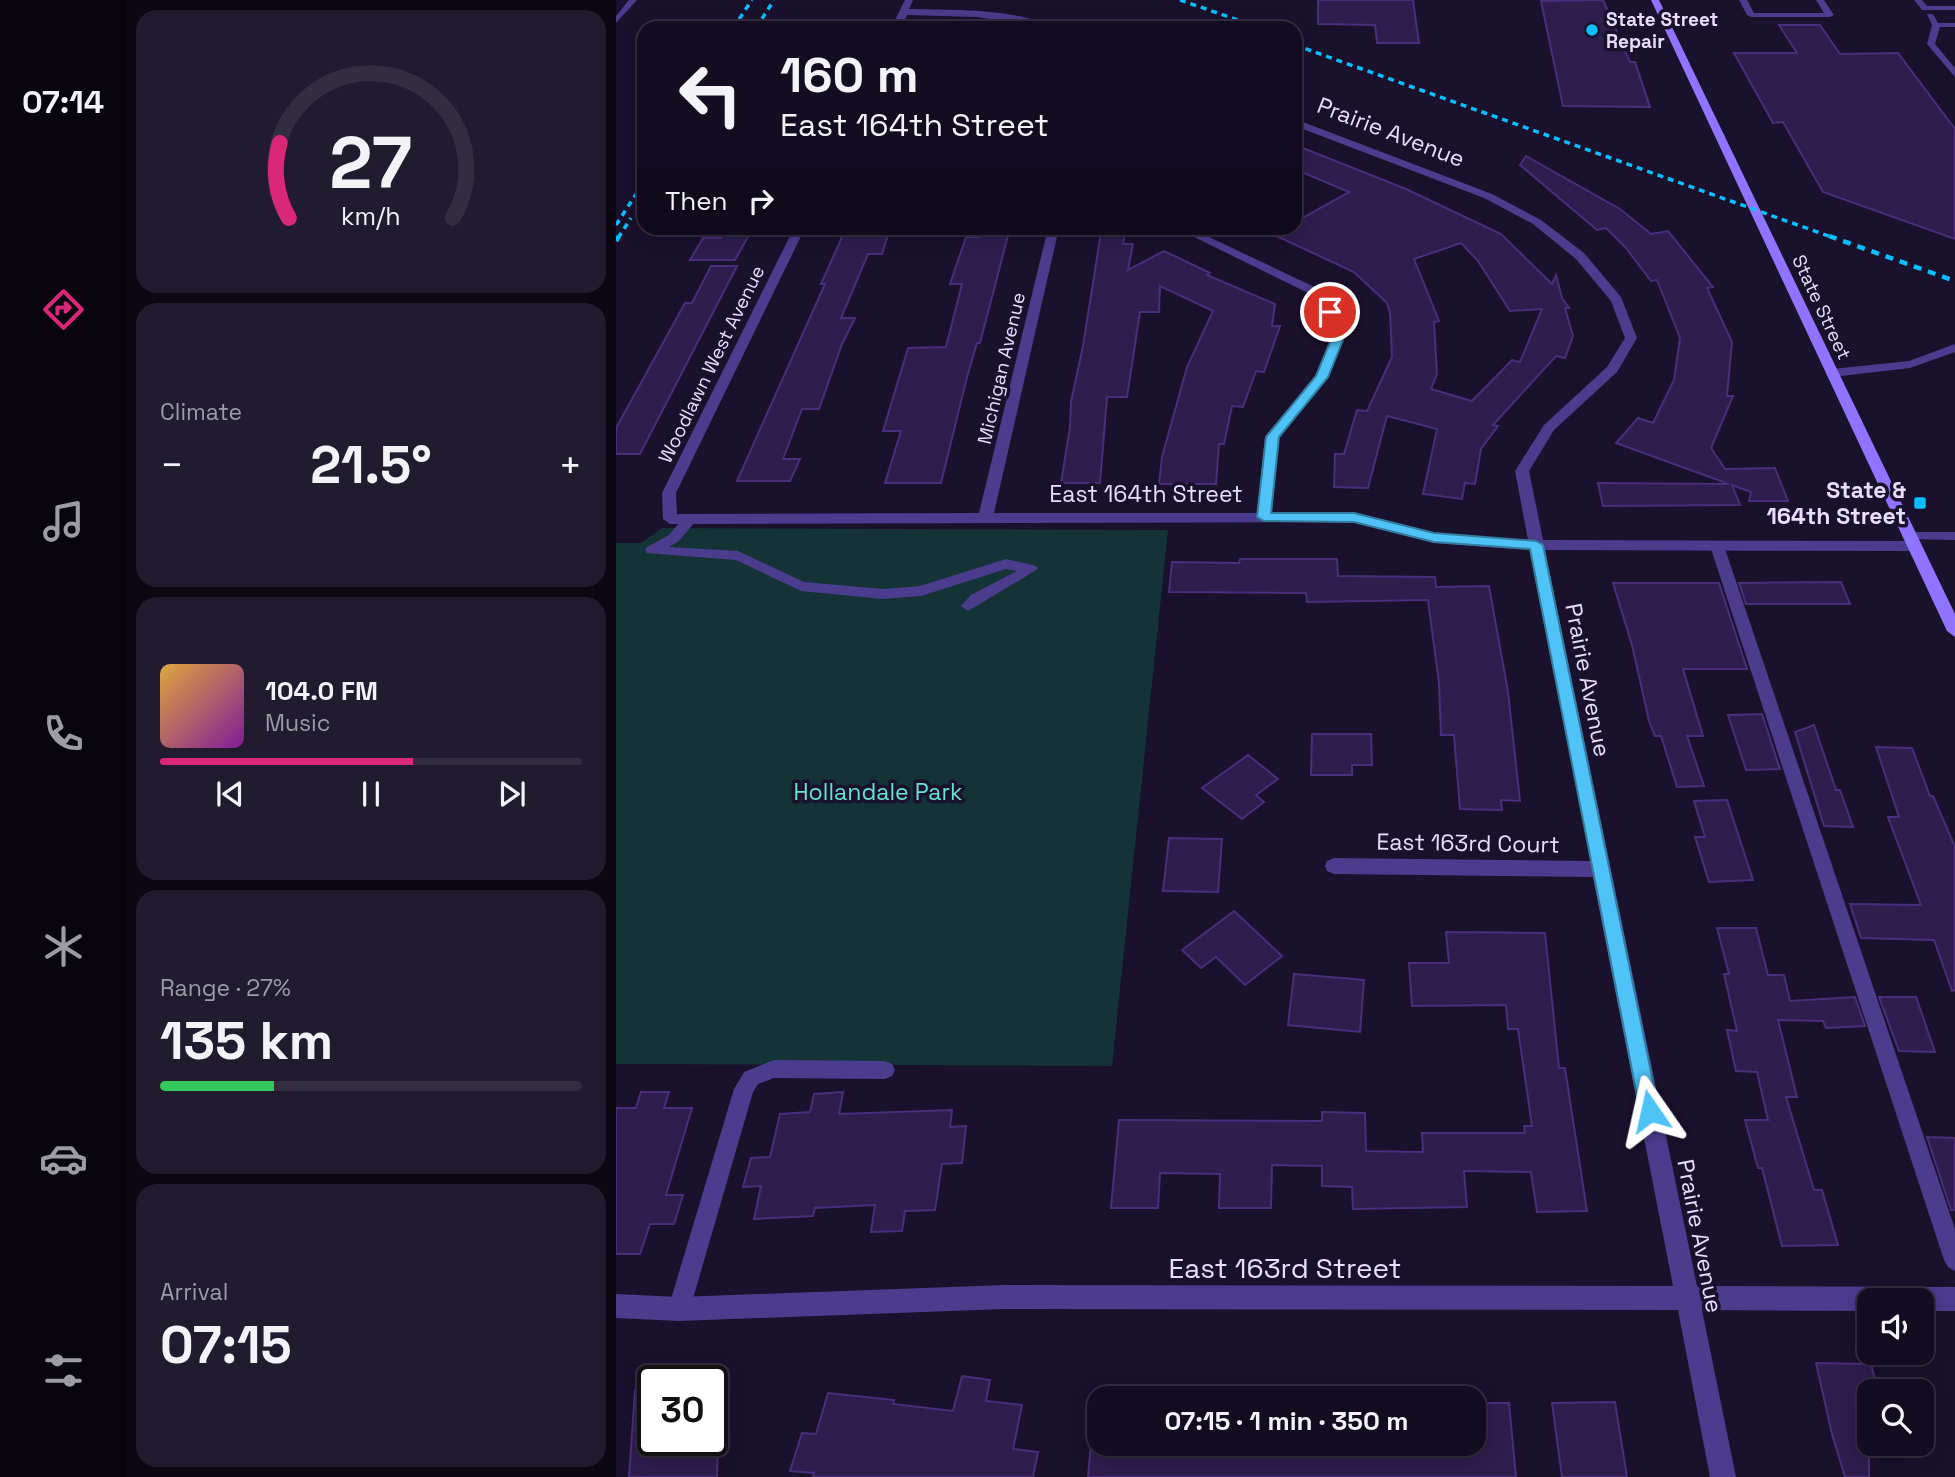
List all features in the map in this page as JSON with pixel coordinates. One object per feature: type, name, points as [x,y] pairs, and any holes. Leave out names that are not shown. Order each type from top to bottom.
[{"type":"street","points":[[900,21],[909,0]]},
{"type":"street","name":"State Street","points":[[1655,0],[1955,631]]},
{"type":"street","points":[[904,12],[967,13],[1029,21]]},
{"type":"street","name":"Prairie Avenue","points":[[1302,125],[1488,195],[1536,222],[1580,256],[1617,300],[1631,338],[1612,369],[1549,428],[1522,471],[1723,1477]]},
{"type":"street","name":"Woodlawn West Avenue","points":[[670,519],[669,494],[796,235]]},
{"type":"street","name":"Michigan Avenue","points":[[986,517],[1051,235]]},
{"type":"street","points":[[1197,235],[1319,294],[1341,330],[1322,377],[1272,437],[1264,517]]},
{"type":"street","name":"East 164th Street","points":[[670,519],[1354,517],[1434,538],[1536,545],[1717,546],[1912,541]]},
{"type":"street","name":"East 163rd Court","points":[[1334,866],[1601,869]]},
{"type":"street","name":"East 163rd Street","points":[[616,1306],[679,1309],[1004,1297],[1955,1299]]},
{"type":"lane","points":[[616,21],[633,0]]},
{"type":"lane","points":[[1743,0],[1751,15],[1830,15],[1820,0]]},
{"type":"lane","points":[[1918,0],[1936,25],[1931,44],[1955,74]]},
{"type":"lane","points":[[1925,8],[1955,8]]},
{"type":"lane","points":[[1936,25],[1955,25]]},
{"type":"lane","points":[[1832,373],[1910,366],[1930,361],[1955,348]]},
{"type":"lane","points":[[690,519],[674,538],[652,550],[738,556],[801,586],[840,592],[883,594],[921,591],[1006,564],[1031,569],[976,598],[968,606]]},
{"type":"lane","points":[[1912,541],[1955,536]]},
{"type":"lane","points":[[1717,546],[1955,1260]]},
{"type":"lane","points":[[679,1309],[744,1089],[751,1078],[774,1069],[884,1070]]},
{"type":"green space","name":"Hollandale Park","points":[[662,528],[1168,530],[1112,1066],[616,1064],[616,543],[641,543]]},
{"type":"building","points":[[1318,0],[1413,0],[1419,43],[1377,43],[1375,25],[1318,24]]},
{"type":"building","points":[[1603,0],[1630,62],[1635,62],[1650,107],[1563,106],[1541,1]]},
{"type":"building","points":[[1779,25],[1820,25],[1840,54],[1898,53],[1955,129],[1955,239],[1823,192],[1783,122],[1773,123],[1734,53],[1797,53]]},
{"type":"building","points":[[1302,148],[1406,189],[1501,234],[1552,284],[1556,275],[1562,298],[1569,308],[1565,308],[1573,336],[1565,358],[1556,356],[1493,425],[1498,426],[1481,449],[1475,484],[1465,483],[1462,499],[1423,494],[1437,429],[1387,416],[1368,488],[1334,487],[1335,454],[1344,454],[1357,410],[1367,411],[1392,357],[1390,313],[1387,303],[1354,272],[1274,235],[1302,235],[1302,218],[1349,192],[1302,172]],"holes":[[[1461,243],[1478,261],[1510,311],[1542,309],[1520,362],[1512,360],[1472,401],[1431,389],[1437,374],[1434,322],[1439,321],[1414,259]]]},
{"type":"building","points":[[1526,156],[1620,209],[1651,234],[1668,231],[1713,287],[1707,288],[1732,342],[1727,396],[1733,396],[1711,448],[1725,469],[1775,468],[1788,501],[1749,501],[1751,492],[1732,485],[1740,505],[1603,506],[1598,483],[1729,484],[1616,443],[1638,418],[1653,423],[1674,380],[1680,338],[1657,280],[1651,281],[1626,248],[1606,228],[1597,230],[1520,165]]},
{"type":"building","points":[[723,235],[749,235],[735,260],[690,260],[703,238],[721,238]]},
{"type":"building","points":[[843,235],[888,235],[882,254],[868,254],[841,318],[855,318],[842,344],[819,409],[802,409],[783,459],[800,459],[790,481],[737,481],[825,284],[821,284]]},
{"type":"building","points":[[1008,235],[980,343],[977,343],[967,377],[941,483],[885,483],[901,431],[883,431],[908,348],[946,347],[962,284],[950,284],[966,237]]},
{"type":"building","points":[[1101,235],[1125,235],[1123,244],[1133,244],[1128,270],[1164,251],[1210,273],[1207,275],[1275,304],[1272,326],[1280,326],[1264,372],[1256,371],[1243,407],[1232,406],[1224,444],[1219,444],[1216,484],[1159,484],[1162,457],[1187,367],[1213,311],[1160,286],[1159,312],[1140,312],[1127,397],[1107,397],[1100,483],[1061,483],[1071,402]]},
{"type":"building","points":[[711,266],[737,266],[640,454],[616,454],[616,428],[685,303],[692,303]]},
{"type":"building","points":[[1240,559],[1337,559],[1338,576],[1435,577],[1436,587],[1489,586],[1508,692],[1520,801],[1501,800],[1502,810],[1460,809],[1454,735],[1441,735],[1439,683],[1428,600],[1307,602],[1306,593],[1169,592],[1172,562],[1239,563]]},
{"type":"building","points":[[1841,582],[1850,604],[1746,604],[1739,583]]},
{"type":"building","points":[[1613,583],[1719,583],[1747,669],[1683,669],[1703,736],[1687,736],[1704,786],[1677,787],[1661,736],[1655,736],[1649,721],[1632,645]]},
{"type":"building","points":[[1762,714],[1780,769],[1746,770],[1728,715]]},
{"type":"building","points":[[1814,725],[1836,790],[1840,790],[1853,827],[1824,826],[1795,732]]},
{"type":"building","points":[[1312,734],[1371,734],[1372,765],[1352,765],[1352,775],[1311,775]]},
{"type":"building","points":[[1876,747],[1912,748],[1930,796],[1933,796],[1955,847],[1955,990],[1952,991],[1934,940],[1861,938],[1850,904],[1921,905],[1888,817],[1899,817]]},
{"type":"building","points":[[1248,755],[1278,779],[1256,795],[1264,802],[1242,819],[1202,788]]},
{"type":"building","points":[[1727,800],[1753,880],[1709,882],[1695,837],[1705,837],[1694,801]]},
{"type":"building","points":[[1169,838],[1222,839],[1218,892],[1163,891]]},
{"type":"building","points":[[1234,911],[1282,956],[1245,985],[1216,957],[1201,968],[1182,950]]},
{"type":"building","points":[[1717,928],[1756,928],[1768,975],[1784,975],[1790,1001],[1855,997],[1865,1026],[1826,1028],[1823,1021],[1778,1020],[1797,1097],[1786,1097],[1814,1190],[1822,1190],[1838,1245],[1782,1246],[1762,1168],[1758,1168],[1745,1120],[1768,1120],[1757,1072],[1736,1071],[1727,1030],[1737,1031],[1724,974],[1729,974]]},
{"type":"building","points":[[1446,932],[1545,933],[1559,1068],[1565,1068],[1587,1211],[1537,1212],[1531,1172],[1464,1171],[1467,1207],[1353,1209],[1352,1187],[1322,1186],[1322,1166],[1272,1165],[1271,1208],[1219,1208],[1220,1174],[1160,1173],[1158,1208],[1111,1208],[1119,1120],[1322,1121],[1322,1112],[1365,1113],[1366,1151],[1423,1152],[1422,1133],[1525,1133],[1524,1126],[1532,1126],[1518,1029],[1508,1029],[1506,1005],[1412,1006],[1409,963],[1449,963]]},
{"type":"building","points":[[1294,974],[1364,980],[1360,1032],[1288,1025]]},
{"type":"building","points":[[1879,997],[1916,997],[1935,1052],[1899,1051]]},
{"type":"building","points":[[641,1092],[669,1092],[664,1108],[692,1108],[666,1195],[683,1195],[674,1224],[650,1224],[640,1254],[616,1254],[616,1108],[636,1108]]},
{"type":"building","points":[[843,1092],[839,1114],[952,1110],[950,1127],[966,1126],[962,1163],[942,1164],[935,1210],[905,1211],[902,1231],[871,1232],[875,1205],[815,1208],[813,1216],[754,1219],[761,1186],[743,1187],[751,1158],[770,1157],[780,1114],[810,1112],[814,1094]]},
{"type":"building","points":[[1927,1137],[1955,1138],[1955,1210],[1951,1210]]},
{"type":"building","points":[[1816,1363],[1871,1365],[1875,1379],[1857,1379],[1857,1456],[1869,1456],[1869,1477],[1845,1477]]},
{"type":"building","points":[[962,1376],[990,1380],[986,1401],[1022,1405],[1013,1449],[1038,1452],[1033,1477],[813,1477],[814,1473],[790,1471],[802,1433],[816,1434],[828,1393],[894,1400],[893,1404],[953,1411]]},
{"type":"building","points":[[635,1390],[637,1456],[718,1456],[717,1477],[629,1477]]},
{"type":"building","points":[[1615,1402],[1627,1477],[1562,1477],[1552,1403]]},
{"type":"building","points":[[1486,1403],[1509,1403],[1516,1477],[1088,1477],[1090,1456],[1486,1456]]},
{"type":"railway","points":[[738,21],[752,0]]},
{"type":"railway","points":[[760,21],[774,0]]},
{"type":"railway","points":[[1180,0],[1241,21]]},
{"type":"railway","points":[[1302,48],[1834,238]]},
{"type":"railway","points":[[616,225],[637,193]]},
{"type":"railway","points":[[618,238],[631,218]]},
{"type":"railway","points":[[616,241],[619,236]]},
{"type":"railway","points":[[1829,236],[1955,281]]},
{"type":"place","name":"State Street Repair","points":[[1592,30]]},
{"type":"place","name":"State & 164th Street","points":[[1920,503]]},
{"type":"route","points":[[1330,312],[1341,330],[1322,377],[1272,437],[1264,517],[1354,517],[1434,538],[1536,545],[1650,1111]]}]
